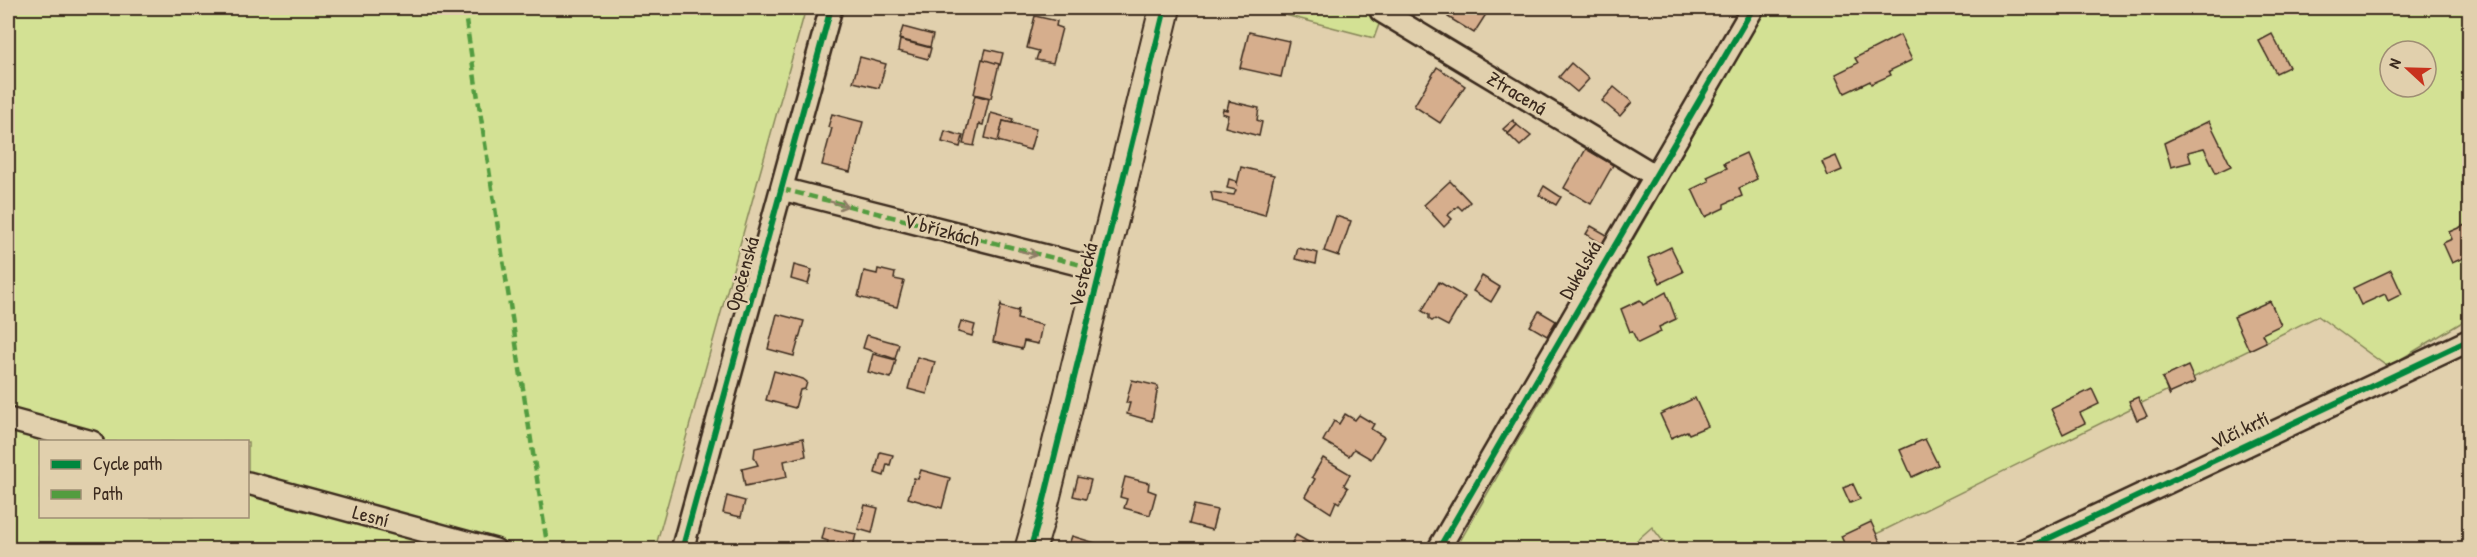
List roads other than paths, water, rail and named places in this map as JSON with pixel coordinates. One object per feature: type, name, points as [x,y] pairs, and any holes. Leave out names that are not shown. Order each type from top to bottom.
[{"type":"street","name":"Opočenská","points":[[682,549],[831,8]]},
{"type":"street","name":"Vestecká","points":[[1030,549],[1165,8]]},
{"type":"street","name":"Dukelská","points":[[1438,549],[1753,8]]},
{"type":"street","name":"Ztracená","points":[[1381,10],[1654,175]]},
{"type":"street","name":"V břízkách","points":[[782,189],[1101,270]]},
{"type":"street","name":"Vlčí krtí","points":[[2024,549],[2469,340]]},
{"type":"street","points":[[8,419],[88,440]]},
{"type":"street","name":"Lesní","points":[[249,483],[495,549]]}]
